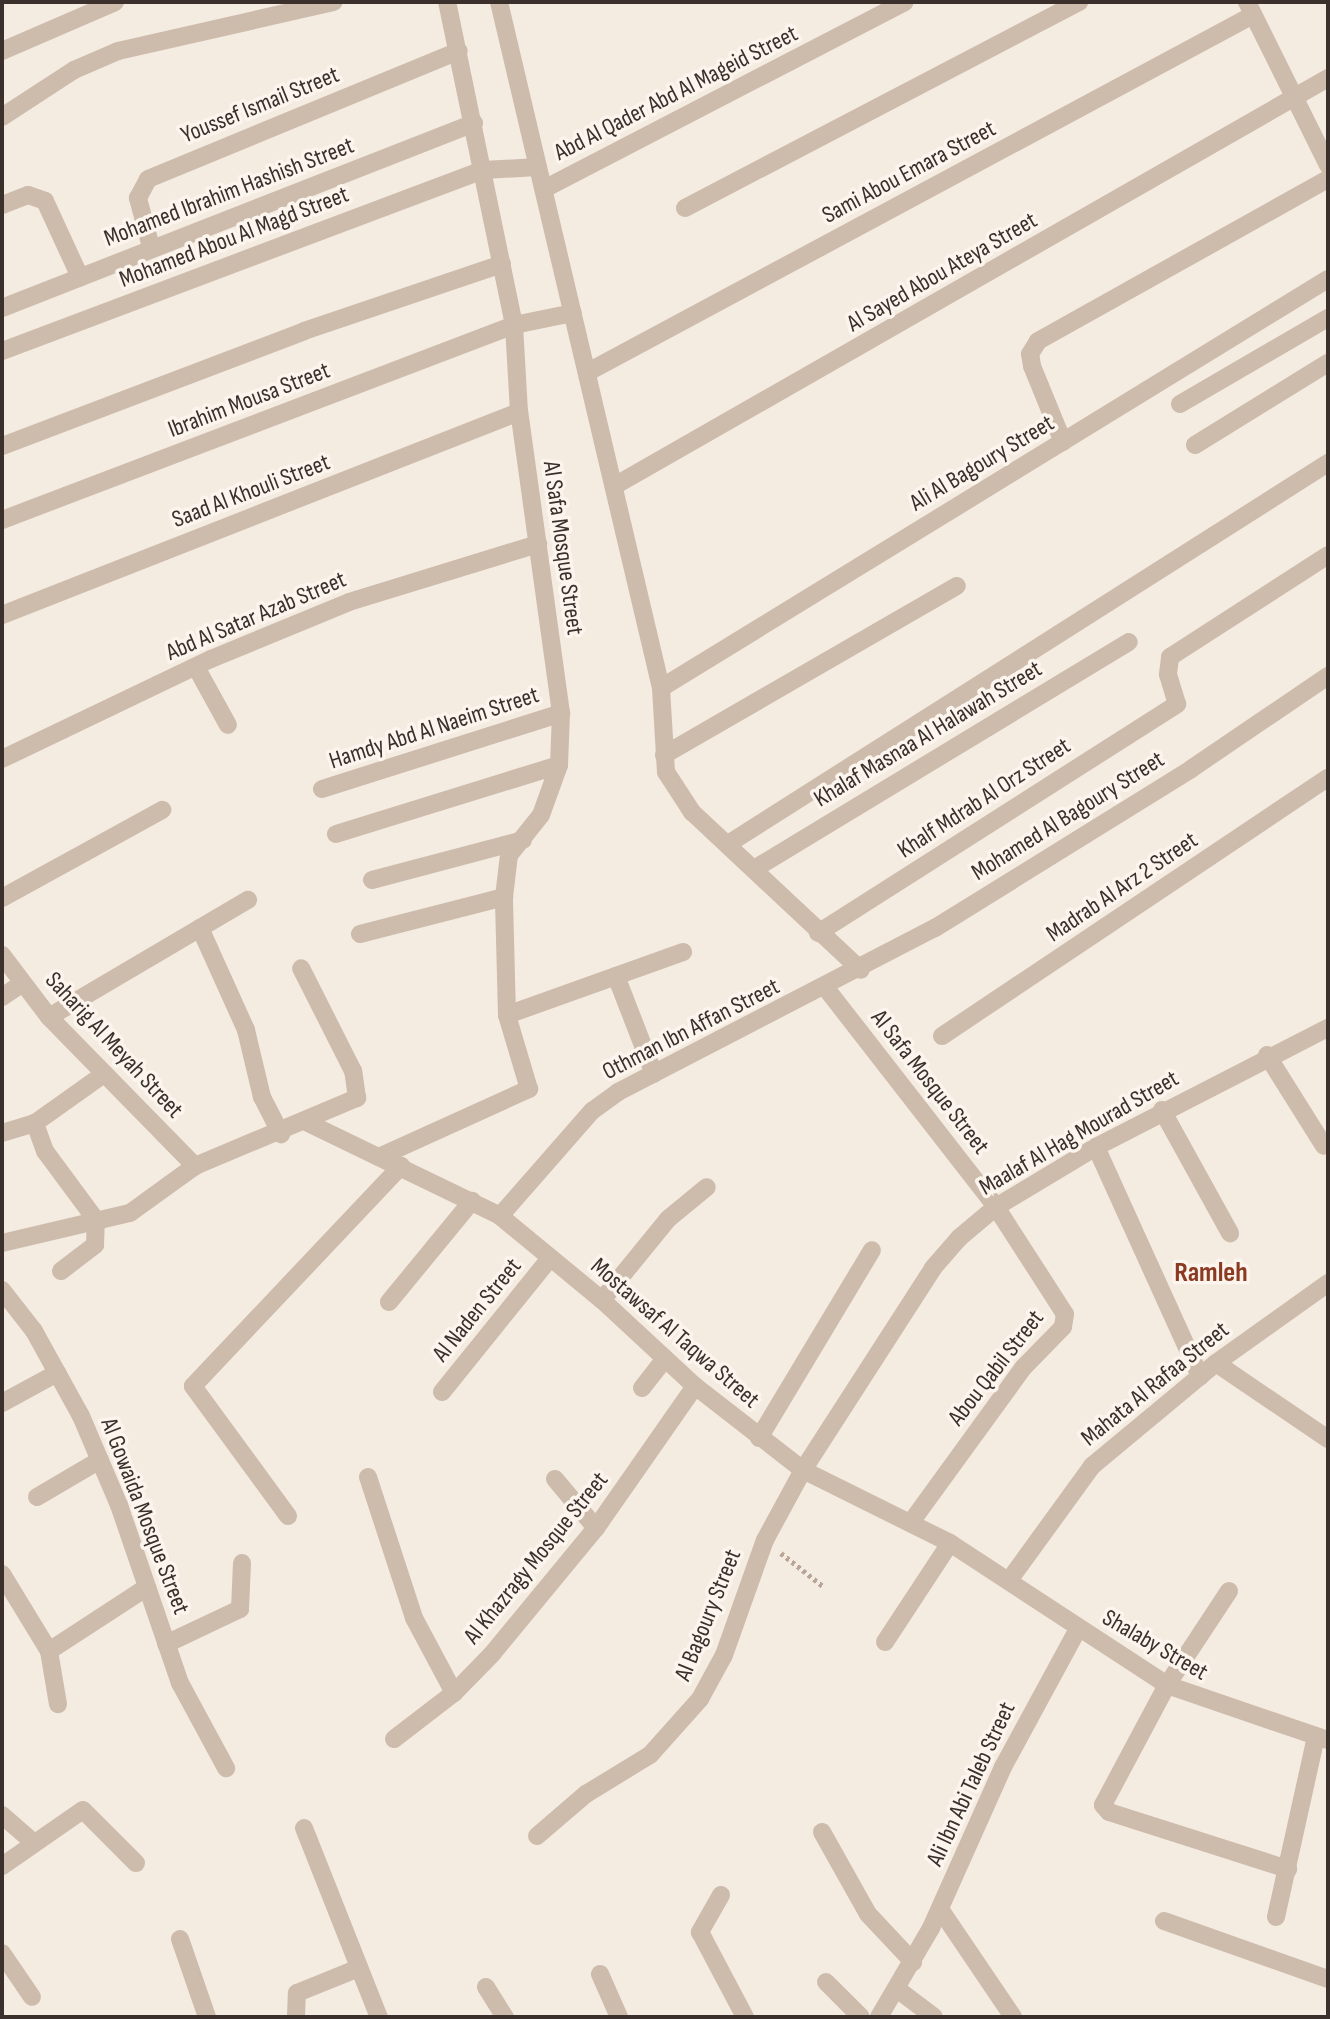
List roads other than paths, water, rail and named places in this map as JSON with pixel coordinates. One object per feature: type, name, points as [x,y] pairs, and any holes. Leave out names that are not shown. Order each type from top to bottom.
[{"type":"street","points":[[2,51],[115,2]]},
{"type":"street","points":[[2,117],[74,70],[118,51],[333,2]]},
{"type":"street","name":"Al Safa Mosque Street","points":[[379,1157],[529,1089],[507,1015],[504,897],[509,855],[523,840],[555,789],[559,765],[561,713],[519,412],[514,325],[484,170],[447,2]]},
{"type":"street","points":[[499,2],[616,485],[661,688],[664,755],[681,799],[818,933],[861,970]]},
{"type":"street","name":"Abd Al Qader Abd Al Mageid Street","points":[[544,189],[904,2]]},
{"type":"street","points":[[685,208],[1079,2]]},
{"type":"street","points":[[1250,8],[1293,101],[1328,165]]},
{"type":"street","name":"Sami Abou Emara Street","points":[[588,372],[1250,8]]},
{"type":"street","name":"Youssef Ismail Street","points":[[151,247],[138,198],[148,179],[459,51]]},
{"type":"street","name":"Al Sayed Abou Ateya Street","points":[[616,485],[1293,101],[1328,78]]},
{"type":"street","name":"Mohamed Ibrahim Hashish Street","points":[[2,308],[151,247],[474,123]]},
{"type":"street","name":"Mohamed Abou Al Magd Street","points":[[2,351],[484,170],[538,167]]},
{"type":"street","points":[[1063,442],[1032,366],[1030,354],[1038,341],[1328,179]]},
{"type":"street","points":[[2,205],[28,195],[45,201],[80,277]]},
{"type":"street","points":[[2,446],[304,331],[502,264]]},
{"type":"street","name":"Ali Al Bagoury Street","points":[[661,688],[1328,279]]},
{"type":"street","name":"Ibrahim Mousa Street","points":[[2,520],[514,325],[573,313]]},
{"type":"street","points":[[1180,404],[1328,318]]},
{"type":"street","points":[[1195,445],[1328,363]]},
{"type":"street","name":"Saad Al Khouli Street","points":[[2,615],[519,412]]},
{"type":"street","points":[[728,844],[1328,463]]},
{"type":"street","name":"Abd Al Satar Azab Street","points":[[2,759],[196,667],[349,602],[538,544]]},
{"type":"street","name":"Khalf Mdrab Al Orz Street","points":[[818,933],[1177,704],[1168,674],[1171,657],[1328,555]]},
{"type":"street","points":[[664,755],[957,586]]},
{"type":"street","name":"Khalaf Masnaa Al Halawah Street","points":[[754,869],[1129,642]]},
{"type":"street","points":[[196,667],[228,725]]},
{"type":"street","name":"Mohamed Al Bagoury Street","points":[[825,987],[861,970],[1191,769],[1328,676]]},
{"type":"street","name":"Hamdy Abd Al Naeim Street","points":[[322,789],[561,713]]},
{"type":"street","points":[[336,834],[559,765]]},
{"type":"street","name":"Madrab Al Arz 2 Street","points":[[942,1036],[1328,778]]},
{"type":"street","points":[[2,898],[162,810]]},
{"type":"street","points":[[372,880],[523,840]]},
{"type":"street","points":[[360,934],[504,897]]},
{"type":"street","points":[[50,1017],[248,900]]},
{"type":"street","points":[[200,928],[246,1030],[262,1097],[281,1134]]},
{"type":"street","points":[[507,1015],[683,952]]},
{"type":"street","name":"Saharig Al Meyah Street","points":[[2,955],[50,1017],[195,1166]]},
{"type":"street","points":[[2,1243],[142,1208],[195,1166],[281,1134],[350,1103],[359,1087],[301,968]]},
{"type":"street","points":[[616,976],[654,1074]]},
{"type":"street","points":[[2,997],[23,983]]},
{"type":"street","name":"Al Safa Mosque Street","points":[[825,987],[996,1207]]},
{"type":"street","name":"Othman Ibn Affan Street","points":[[500,1216],[592,1111],[654,1074],[825,987]]},
{"type":"street","name":"Maalaf Al Hag Mourad Street","points":[[803,1469],[933,1268],[996,1207],[1162,1110],[1267,1055],[1328,1028]]},
{"type":"street","points":[[1267,1055],[1324,1146]]},
{"type":"street","points":[[2,1133],[35,1123],[104,1074]]},
{"type":"street","points":[[1162,1110],[1230,1233]]},
{"type":"street","name":"Mostawsaf Al Taqwa Street","points":[[308,1122],[500,1216],[602,1300],[695,1386],[759,1438],[803,1469],[911,1522],[1010,1579]]},
{"type":"street","points":[[35,1123],[44,1151],[96,1220],[95,1245],[61,1271]]},
{"type":"street","points":[[1096,1147],[1200,1376]]},
{"type":"street","points":[[288,1516],[207,1410],[194,1383],[251,1331],[401,1166]]},
{"type":"street","points":[[602,1300],[668,1219],[707,1187]]},
{"type":"street","points":[[389,1302],[471,1201]]},
{"type":"street","name":"Abou Qabil Street","points":[[911,1522],[1065,1320],[1059,1297],[996,1207]]},
{"type":"street","points":[[759,1438],[872,1250]]},
{"type":"street","name":"Al Naden Street","points":[[442,1392],[550,1258]]},
{"type":"street","name":"Mahata Al Rafaa Street","points":[[1010,1579],[1092,1466],[1216,1363],[1328,1283]]},
{"type":"street","name":"Al Gowaida Mosque Street","points":[[2,1290],[57,1373],[100,1460],[180,1683],[226,1768]]},
{"type":"street","points":[[642,1388],[665,1359]]},
{"type":"street","points":[[1216,1363],[1328,1439]]},
{"type":"street","points":[[2,1403],[57,1373]]},
{"type":"street","name":"Al Khazragy Mosque Street","points":[[394,1739],[454,1693],[596,1528],[695,1386]]},
{"type":"street","points":[[37,1497],[100,1460]]},
{"type":"street","name":"Al Bagoury Street","points":[[537,1836],[586,1794],[650,1755],[701,1699],[724,1655],[765,1541],[803,1469]]},
{"type":"street","points":[[368,1477],[414,1618],[454,1693]]},
{"type":"street","points":[[555,1479],[596,1528]]},
{"type":"street","points":[[885,1642],[950,1543]]},
{"type":"street","points":[[166,1644],[240,1609],[242,1563]]},
{"type":"street","points":[[2,1574],[49,1651],[58,1704]]},
{"type":"street","name":"Shalaby Street","points":[[1010,1579],[1079,1629],[1167,1685],[1322,1738]]},
{"type":"street","points":[[49,1651],[146,1587]]},
{"type":"street","points":[[1228,1591],[1167,1685],[1103,1800],[1108,1812],[1288,1869]]},
{"type":"street","name":"Ali Ibn Abi Taleb Street","points":[[879,2017],[913,1962],[940,1909],[1003,1767],[1079,1629]]},
{"type":"street","points":[[1276,1917],[1322,1738]]},
{"type":"street","points":[[2,1866],[83,1811],[136,1863]]},
{"type":"street","points":[[2,1815],[34,1843]]},
{"type":"street","points":[[304,1828],[379,2017]]},
{"type":"street","points":[[822,1832],[868,1914],[913,1962]]},
{"type":"street","points":[[721,1895],[700,1932],[745,2017]]},
{"type":"street","points":[[940,1909],[1013,2017]]},
{"type":"street","points":[[1164,1921],[1328,1979]]},
{"type":"street","points":[[180,1939],[207,2017]]},
{"type":"street","points":[[2,1953],[32,1997]]},
{"type":"street","points":[[296,2017],[297,1993],[359,1968]]},
{"type":"street","points":[[600,1974],[619,2017]]},
{"type":"street","points":[[826,1982],[861,2017]]},
{"type":"street","points":[[486,1987],[505,2017]]},
{"type":"street","points":[[897,1989],[934,2017]]},
{"type":"district","name":"Ramleh","points":[[1211,1273]]}]
